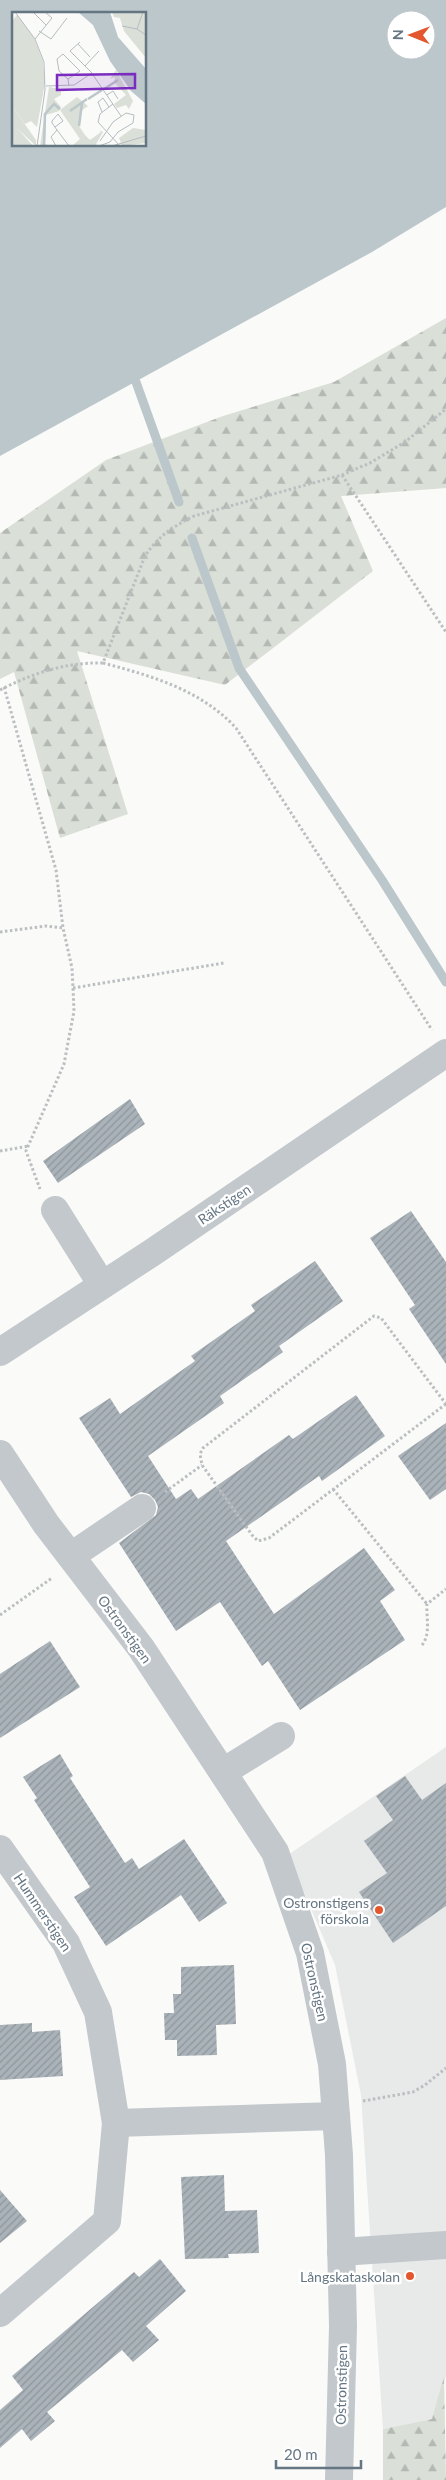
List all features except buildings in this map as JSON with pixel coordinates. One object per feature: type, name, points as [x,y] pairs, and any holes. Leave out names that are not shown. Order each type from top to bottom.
[{"type":"street","name":"Räkstigen","points":[[0,1352],[102,1286],[441,1044]]},
{"type":"street","points":[[48,1202],[102,1286]]},
{"type":"street","name":"Ostronstigen","points":[[0,1454],[46,1524],[141,1648],[275,1852],[310,1953],[332,2064],[336,2116],[343,2326],[339,2480]]},
{"type":"street","points":[[73,1559],[142,1508]]},
{"type":"street","points":[[222,1772],[281,1736]]},
{"type":"street","name":"Hummerstigen","points":[[0,1849],[66,1943],[98,2012],[116,2123],[107,2220],[0,2313]]},
{"type":"street","points":[[116,2123],[336,2116]]},
{"type":"street","points":[[341,2252],[446,2245]]},
{"type":"path","points":[[103,662],[145,556],[164,533],[194,516],[342,475],[370,463],[405,442],[446,409]]},
{"type":"path","points":[[342,475],[446,632]]},
{"type":"path","points":[[0,690],[44,671],[69,664],[103,662],[145,674],[189,692],[213,706],[236,728],[441,1044]]},
{"type":"path","points":[[4,687],[56,870],[62,928],[72,968],[74,1011],[64,1064],[26,1151],[48,1202]]},
{"type":"path","points":[[0,932],[46,926],[62,928]]},
{"type":"path","points":[[73,988],[224,963]]},
{"type":"path","points":[[0,1151],[29,1146]]},
{"type":"path","points":[[374,1316],[381,1318],[446,1404],[269,1538],[258,1541],[252,1536],[202,1465],[200,1454],[203,1448],[374,1316]]},
{"type":"path","points":[[142,1508],[202,1465]]},
{"type":"path","points":[[332,1489],[427,1604],[428,1631],[426,1640],[422,1645]]},
{"type":"path","points":[[0,1614],[73,1559]]},
{"type":"path","points":[[427,1604],[446,1590]]},
{"type":"path","points":[[336,2116],[365,2100],[413,2092],[446,2068]]},
{"type":"shaded area","points":[[0,0],[446,0],[446,207],[372,252],[0,456]]},
{"type":"shaded area","points":[[446,1747],[446,2376],[432,2419],[383,2429],[361,2095],[335,1965],[288,1855]]},
{"type":"green space","points":[[446,318],[446,488],[341,496],[373,571],[225,685],[77,651],[128,814],[60,838],[14,672],[0,679],[0,533],[106,460],[223,416],[334,382]]},
{"type":"green space","points":[[444,2376],[446,2480],[383,2480],[383,2429],[432,2419]]},
{"type":"waterway","points":[[136,382],[179,502]]},
{"type":"waterway","points":[[192,538],[239,668],[382,880],[446,982]]},
{"type":"place","name":"Ostronstigens förskola","points":[[379,1910]]},
{"type":"place","name":"Långskataskolan","points":[[410,2276]]}]
